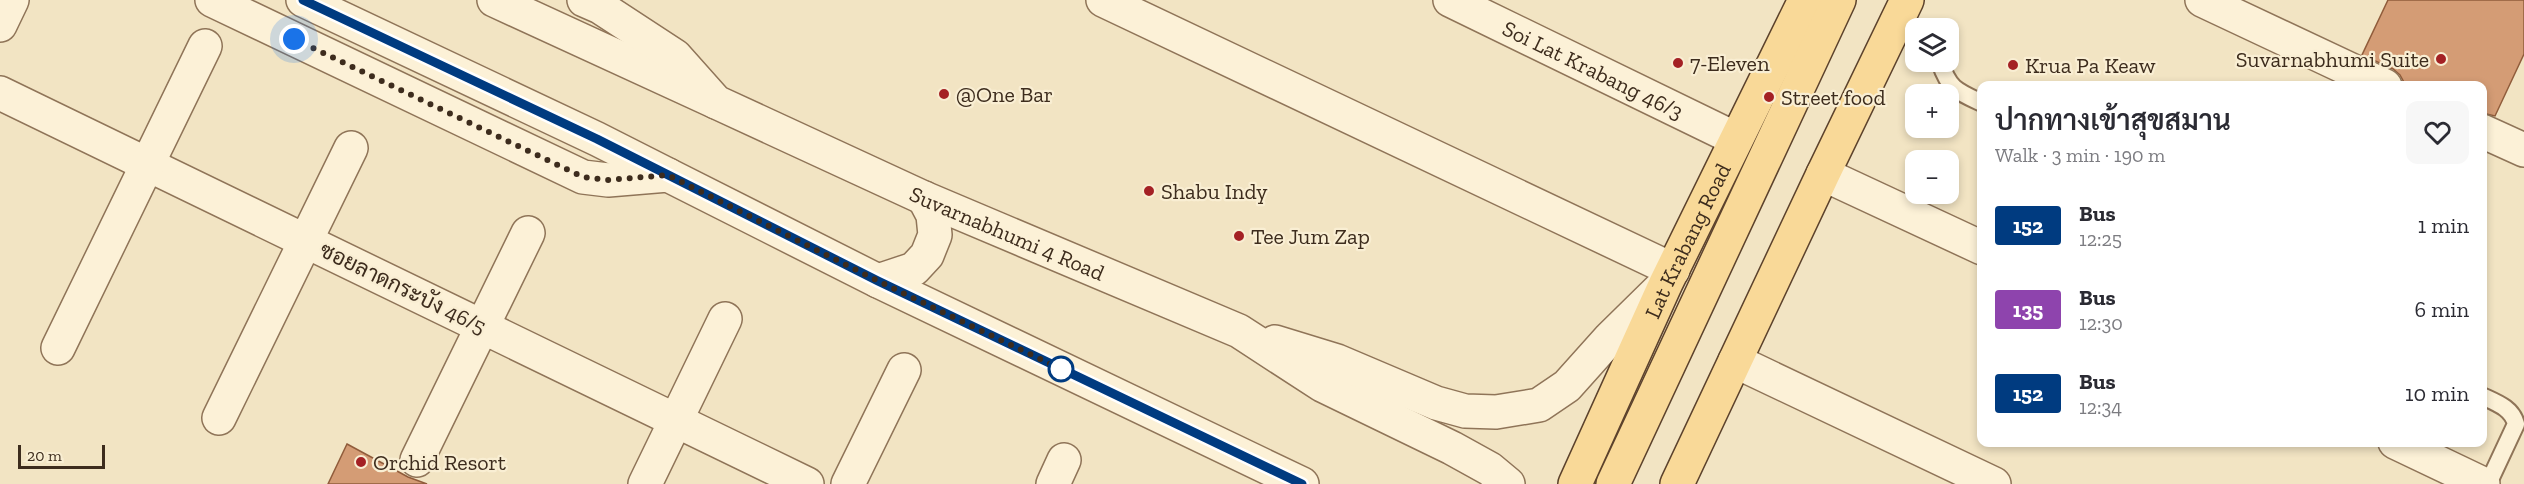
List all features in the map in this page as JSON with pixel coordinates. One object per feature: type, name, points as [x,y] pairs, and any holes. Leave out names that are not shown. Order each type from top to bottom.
[{"type":"main road","name":"Lat Krabang Road","points":[[1575,484],[1669,277],[1805,0]]},
{"type":"main road","points":[[1613,484],[1839,0]]},
{"type":"main road","points":[[1673,484],[1735,361],[1900,16]]},
{"type":"main road","points":[[1673,484],[1900,16]]},
{"type":"street","points":[[0,26],[12,0]]},
{"type":"street","points":[[212,0],[583,177],[608,180],[668,175]]},
{"type":"street","points":[[303,0],[597,139],[878,281],[1302,484]]},
{"type":"street","name":"Suvarnabhumi 4 Road","points":[[494,0],[924,198],[1239,331],[1322,385],[1452,448],[1490,469],[1508,484]]},
{"type":"street","points":[[584,0],[600,7],[675,56],[716,102]]},
{"type":"street","points":[[1103,0],[1669,277],[1567,386],[1539,405],[1496,412],[1466,411],[1436,403],[1337,361],[1239,331]]},
{"type":"street","name":"Soi Lat Krabang 46/3","points":[[1450,0],[1736,139]]},
{"type":"street","points":[[2202,0],[2374,81]]},
{"type":"street","points":[[58,348],[146,164],[206,46]]},
{"type":"street","name":"ซอยลาดกระบัง 46/5","points":[[0,93],[807,484]]},
{"type":"street","points":[[2487,133],[2524,150]]},
{"type":"street","points":[[219,418],[351,148]]},
{"type":"street","points":[[1823,174],[1977,246]]},
{"type":"street","points":[[878,281],[914,269],[927,255],[935,235],[933,215],[924,198]]},
{"type":"street","points":[[417,460],[528,233]]},
{"type":"street","points":[[645,484],[725,319]]},
{"type":"street","points":[[1735,361],[1994,484]]},
{"type":"street","points":[[848,484],[904,370]]},
{"type":"street","points":[[2405,447],[2483,484]]},
{"type":"lane","points":[[1944,72],[1950,86],[1956,92],[1977,101]]},
{"type":"lane","points":[[2487,399],[2514,414],[2516,424],[2488,484]]},
{"type":"building","name":"Suvarnabhumi Suite","points":[[2388,0],[2524,0],[2524,54],[2495,116],[2487,114],[2487,81],[2403,81],[2393,69],[2362,55]]},
{"type":"building","name":"Orchid Resort","points":[[347,444],[408,477],[427,484],[328,484]]},
{"type":"bus line","name":"152","points":[[303,0],[597,139],[878,281],[1302,484]]},
{"type":"place","name":"Suvarnabhumi Suite","points":[[2441,59]]},
{"type":"place","name":"7-Eleven","points":[[1678,63]]},
{"type":"place","name":"Krua Pa Keaw","points":[[2013,65]]},
{"type":"place","name":"@One Bar","points":[[944,94]]},
{"type":"place","name":"Street food","points":[[1769,97]]},
{"type":"place","name":"Shabu Indy","points":[[1149,191]]},
{"type":"place","name":"Tee Jum Zap","points":[[1239,236]]},
{"type":"place","name":"Orchid Resort","points":[[361,462]]},
{"type":"route","points":[[294,39],[583,177],[608,180],[668,175],[878,281],[1061,369]]}]
